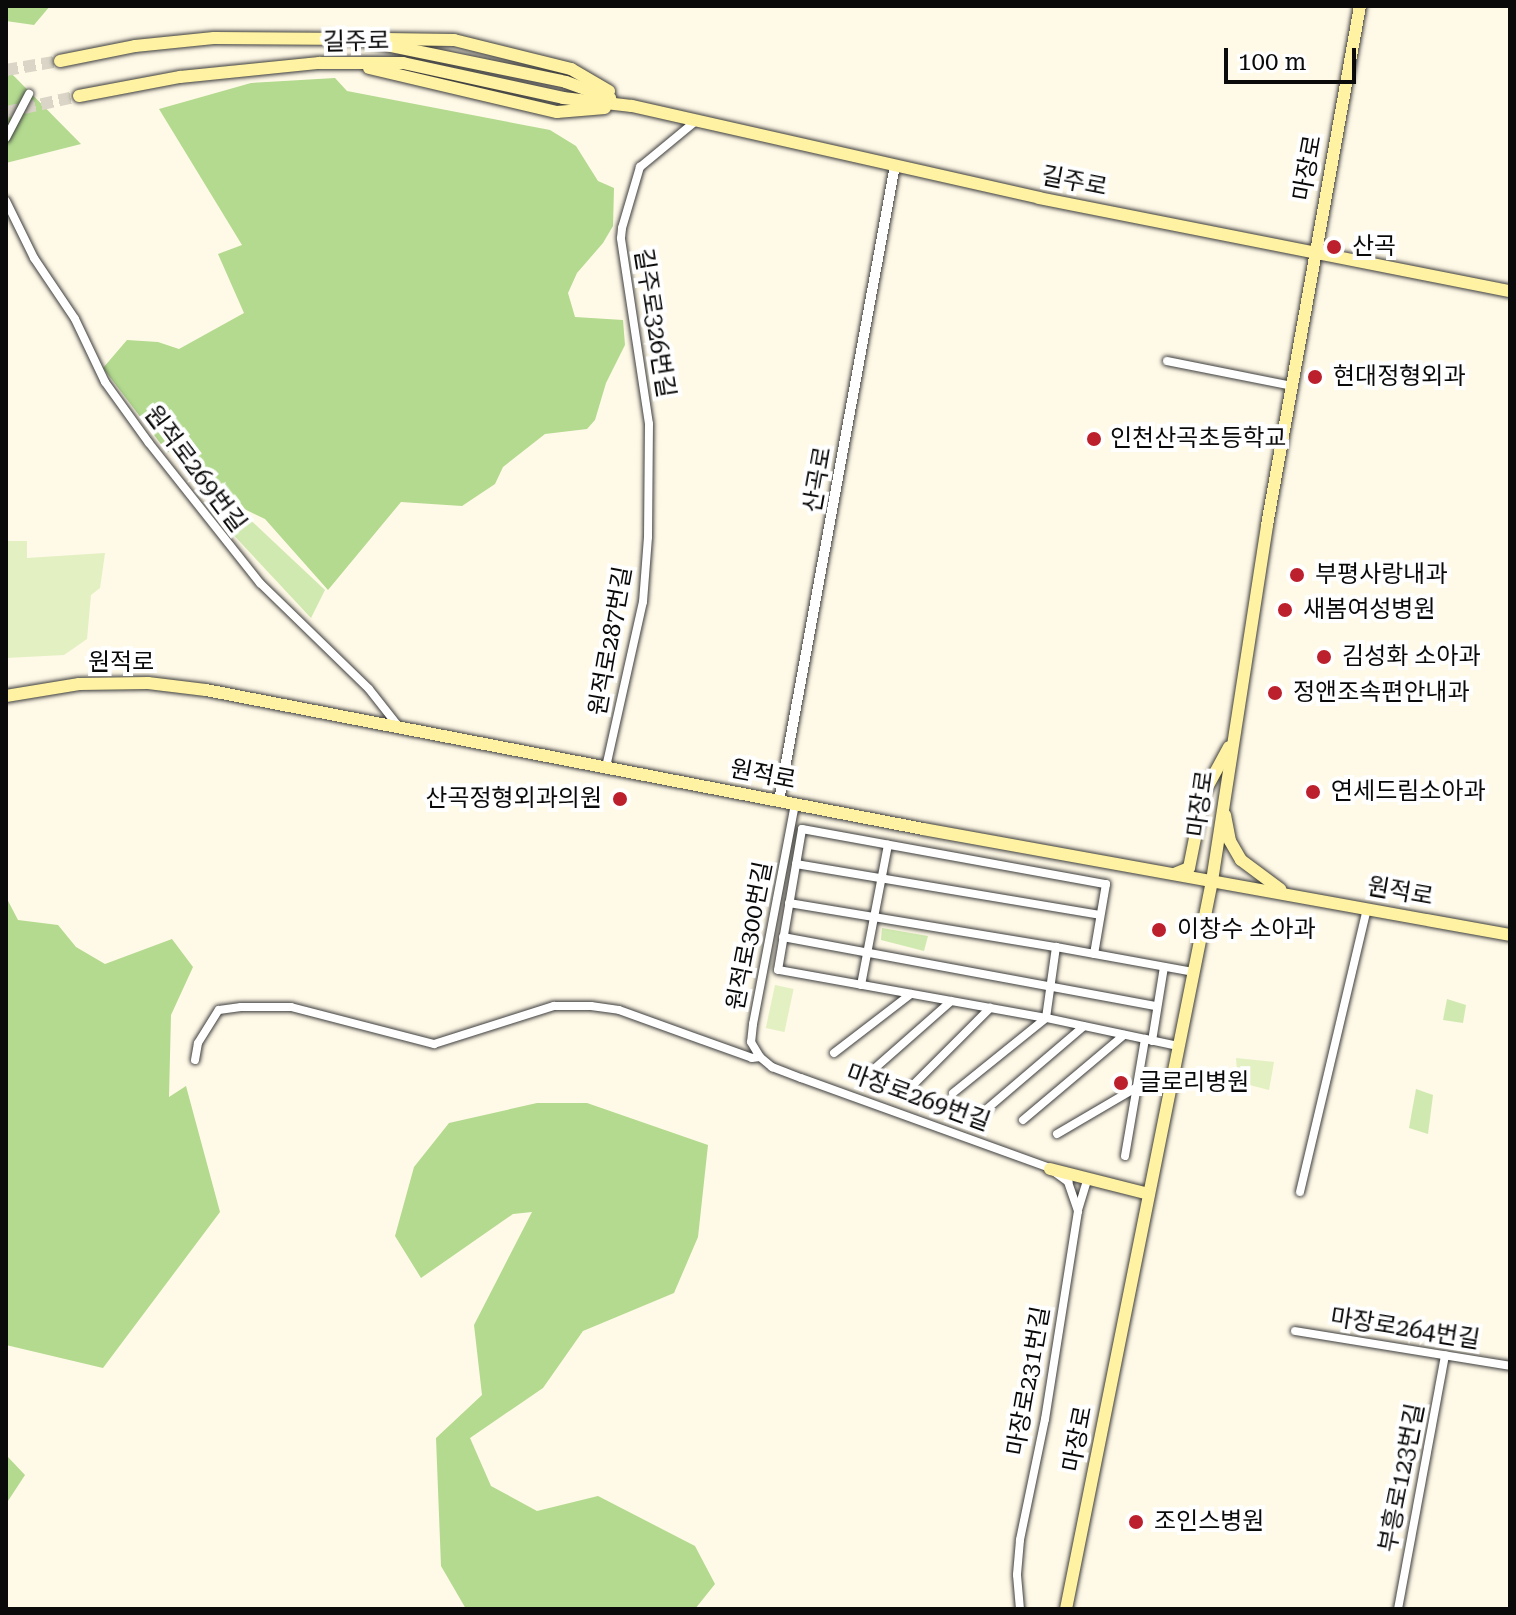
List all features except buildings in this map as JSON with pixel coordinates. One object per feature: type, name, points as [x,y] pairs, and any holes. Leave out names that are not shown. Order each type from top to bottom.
[{"type":"main road","name":"마장로","points":[[1066,1609],[1212,881],[1292,386],[1360,6]]},
{"type":"main road","name":"길주로","points":[[60,61],[135,46],[214,38],[357,39],[566,82],[632,106],[1039,198],[1510,291]]},
{"type":"main road","points":[[357,39],[454,40],[571,69],[632,106]]},
{"type":"main road","name":"길주로","points":[[79,96],[180,77],[349,63],[557,112],[632,106]]},
{"type":"main road","name":"원적로","points":[[6,696],[79,684],[148,683],[206,690],[779,801],[1510,935]]},
{"type":"main road","points":[[1174,874],[1189,868],[1204,793],[1232,743]]},
{"type":"main road","points":[[1223,805],[1230,841],[1241,860],[1286,893]]},
{"type":"main road","points":[[1050,1169],[1149,1194]]},
{"type":"street","points":[[6,138],[29,94]]},
{"type":"street","name":"길주로326번길","points":[[649,424],[622,228],[640,167],[697,120]]},
{"type":"street","name":"산곡로","points":[[779,801],[895,165]]},
{"type":"street","name":"원적로269번길","points":[[6,201],[34,258],[75,319],[105,382],[164,463],[260,583],[369,689],[400,727]]},
{"type":"street","points":[[1167,361],[1292,386]]},
{"type":"street","name":"원적로287번길","points":[[606,767],[643,602],[648,537],[649,424]]},
{"type":"street","name":"원적로300번길","points":[[760,1057],[751,1042],[753,1024],[795,804]]},
{"type":"street","points":[[1094,954],[1106,884],[802,829],[778,970],[1046,1018],[1178,1046]]},
{"type":"street","points":[[861,985],[888,845]]},
{"type":"street","points":[[796,864],[1100,915]]},
{"type":"street","points":[[789,903],[1193,972]]},
{"type":"street","points":[[1300,1192],[1367,909]]},
{"type":"street","points":[[783,937],[1157,1006]]},
{"type":"street","points":[[953,1093],[1046,1018],[1056,947]]},
{"type":"street","points":[[1125,1156],[1164,967]]},
{"type":"street","points":[[834,1053],[911,994]]},
{"type":"street","points":[[874,1069],[951,1001]]},
{"type":"street","points":[[195,1060],[198,1043],[219,1010],[241,1007],[291,1007],[434,1044],[554,1006],[591,1006],[619,1010],[752,1058],[760,1057]]},
{"type":"street","points":[[911,1087],[990,1008]]},
{"type":"street","points":[[988,1108],[1084,1026]]},
{"type":"street","points":[[1023,1120],[1124,1035]]},
{"type":"street","name":"마장로269번길","points":[[760,1057],[772,1067],[1050,1169]]},
{"type":"street","points":[[1057,1134],[1137,1087]]},
{"type":"street","points":[[1050,1169],[1068,1182],[1078,1211]]},
{"type":"street","name":"마장로231번길","points":[[1020,1609],[1017,1575],[1020,1540],[1045,1419],[1078,1211],[1087,1180]]},
{"type":"street","name":"마장로264번길","points":[[1295,1331],[1510,1366]]},
{"type":"street","name":"부흥로123번길","points":[[1398,1609],[1445,1355]]},
{"type":"green space","points":[[6,6],[50,6],[34,25],[6,21]]},
{"type":"green space","points":[[6,68],[81,144],[6,163]]},
{"type":"green space","points":[[335,78],[347,91],[550,130],[576,146],[598,181],[614,188],[613,226],[577,273],[568,293],[575,317],[623,320],[625,345],[606,383],[595,420],[587,429],[545,434],[503,467],[495,484],[462,506],[401,502],[328,590],[265,519],[230,502],[195,454],[167,452],[103,368],[127,340],[158,342],[179,349],[244,313],[218,254],[242,245],[159,109],[251,83]]},
{"type":"green space","points":[[242,512],[325,590],[311,618],[228,529]]},
{"type":"green space","points":[[6,541],[27,541],[27,558],[105,553],[100,588],[91,595],[87,639],[64,655],[6,658]]},
{"type":"green space","points":[[6,897],[18,920],[58,925],[76,947],[105,964],[172,939],[193,967],[171,1015],[169,1097],[186,1086],[220,1212],[103,1368],[6,1345]]},
{"type":"green space","points":[[882,928],[928,936],[924,951],[881,940]]},
{"type":"green space","points":[[775,985],[794,989],[784,1032],[766,1028]]},
{"type":"green space","points":[[1447,999],[1466,1005],[1463,1023],[1443,1020]]},
{"type":"green space","points":[[1236,1058],[1274,1062],[1269,1090],[1238,1082]]},
{"type":"green space","points":[[1416,1089],[1433,1095],[1428,1134],[1409,1128]]},
{"type":"green space","points":[[537,1103],[587,1103],[708,1145],[698,1237],[674,1293],[583,1331],[543,1388],[470,1438],[491,1486],[537,1511],[598,1496],[695,1546],[715,1584],[695,1609],[466,1609],[441,1566],[436,1438],[482,1395],[474,1325],[532,1212],[513,1214],[421,1278],[395,1236],[414,1167],[449,1123]]},
{"type":"green space","points":[[6,1455],[25,1475],[6,1504]]},
{"type":"tunnel","points":[[6,70],[60,61]]},
{"type":"tunnel","points":[[6,112],[79,96]]},
{"type":"place","name":"산곡","points":[[1334,247]]},
{"type":"place","name":"현대정형외과","points":[[1315,377]]},
{"type":"place","name":"인천산곡초등학교","points":[[1094,439]]},
{"type":"place","name":"부평사랑내과","points":[[1297,575]]},
{"type":"place","name":"새봄여성병원","points":[[1285,610]]},
{"type":"place","name":"김성화 소아과","points":[[1324,657]]},
{"type":"place","name":"정앤조속편안내과","points":[[1275,693]]},
{"type":"place","name":"연세드림소아과","points":[[1313,792]]},
{"type":"place","name":"산곡정형외과의원","points":[[620,799]]},
{"type":"place","name":"이창수 소아과","points":[[1159,930]]},
{"type":"place","name":"글로리병원","points":[[1121,1083]]},
{"type":"place","name":"조인스병원","points":[[1136,1522]]}]
